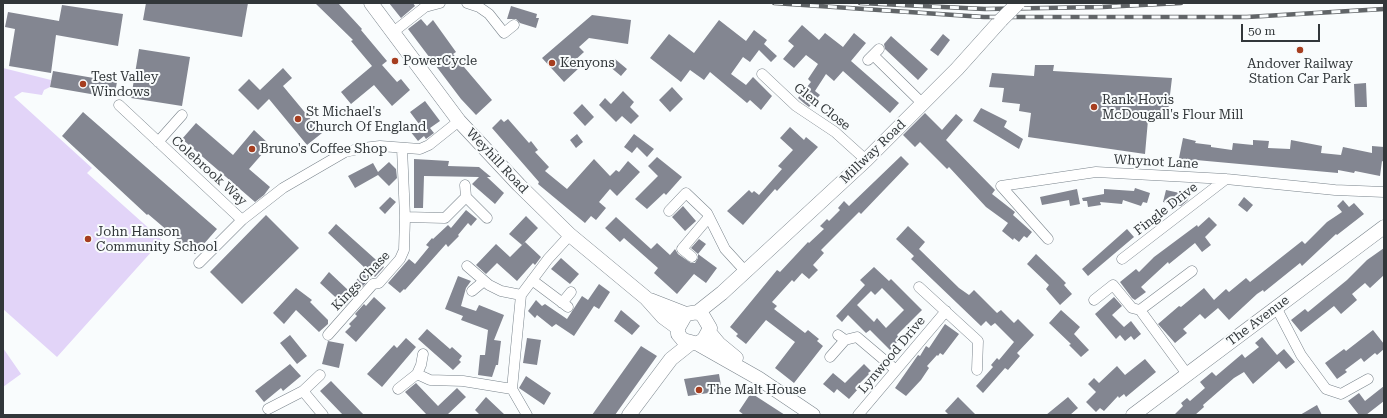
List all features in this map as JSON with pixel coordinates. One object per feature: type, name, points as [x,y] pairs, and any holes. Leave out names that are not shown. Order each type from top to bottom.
[{"type":"street","name":"Weyhill Road","points":[[371,3],[459,121],[522,188],[570,236],[646,298],[678,331],[684,340],[694,343],[758,378],[813,415]]},
{"type":"street","points":[[392,33],[425,7],[440,3]]},
{"type":"street","points":[[467,3],[479,7],[489,14],[504,33],[514,25]]},
{"type":"street","name":"Millway Road","points":[[692,313],[722,293],[746,272],[866,160],[923,104],[1018,3]]},
{"type":"street","points":[[873,55],[923,104]]},
{"type":"street","name":"Glen Close","points":[[762,74],[796,106],[835,132],[866,160]]},
{"type":"street","name":"Colebrook Way","points":[[119,105],[242,220]]},
{"type":"street","name":"Colebrook Way","points":[[158,142],[182,115]]},
{"type":"street","name":"Colebrook Way","points":[[199,263],[242,220],[283,188],[345,152],[380,146],[420,149],[430,145],[459,121]]},
{"type":"street","name":"Kings Chase","points":[[328,335],[373,284],[379,283],[400,259],[404,250],[405,217],[402,148]]},
{"type":"street","name":"Whynot Lane","points":[[1048,239],[1002,186],[1096,172],[1226,179],[1335,190],[1383,193]]},
{"type":"street","name":"Fingle Drive","points":[[1122,260],[1226,179]]},
{"type":"street","points":[[465,185],[466,197],[487,218]]},
{"type":"street","points":[[669,211],[686,193],[709,217],[725,249],[746,272]]},
{"type":"street","points":[[405,217],[445,218],[466,197]]},
{"type":"street","points":[[692,257],[682,249],[709,217]]},
{"type":"street","name":"The Avenue","points":[[1132,415],[1384,227]]},
{"type":"street","points":[[527,415],[512,389],[521,296],[532,280],[570,236]]},
{"type":"street","points":[[467,266],[484,281],[501,291],[521,296]]},
{"type":"street","points":[[1140,310],[1186,272]]},
{"type":"street","points":[[532,280],[565,305],[571,292]]},
{"type":"street","points":[[472,291],[484,281]]},
{"type":"street","points":[[1094,300],[1113,285],[1132,308],[1140,310],[1187,374]]},
{"type":"street","points":[[919,287],[978,341],[977,370]]},
{"type":"street","name":"Millway Road","points":[[710,330],[722,293]]},
{"type":"street","name":"Weyhill Road","points":[[646,298],[692,313],[710,330],[720,344],[758,378]]},
{"type":"street","points":[[1276,307],[1301,355],[1326,389],[1341,394],[1368,379]]},
{"type":"street","name":"Lynwood Drive","points":[[858,415],[946,311]]},
{"type":"street","points":[[671,360],[678,331],[692,313]]},
{"type":"street","points":[[629,415],[671,360],[694,343],[704,339],[710,330]]},
{"type":"street","points":[[830,357],[841,338],[856,337],[896,370]]},
{"type":"street","points":[[398,389],[417,374],[421,365],[423,354]]},
{"type":"street","points":[[268,409],[303,391],[320,374]]},
{"type":"street","points":[[417,374],[430,380],[463,381],[512,389]]},
{"type":"street","points":[[303,391],[323,415]]},
{"type":"shaded area","points":[[3,68],[51,80],[50,87],[44,90],[42,95],[22,92],[14,97],[92,168],[87,173],[162,240],[57,357],[3,309]]},
{"type":"shaded area","points":[[3,348],[21,374],[3,387]]},
{"type":"building","points":[[146,3],[248,3],[242,37],[143,20]]},
{"type":"building","points":[[315,3],[338,3],[362,29],[361,30],[387,61],[382,65],[397,82],[401,79],[410,90],[392,106],[374,85],[351,104],[341,92],[372,66],[351,41],[353,40]]},
{"type":"building","points":[[389,3],[413,3],[415,6],[401,18]]},
{"type":"building","points":[[62,5],[123,14],[118,46],[56,35],[51,73],[9,66],[15,29],[5,27],[8,12],[59,21]]},
{"type":"building","points":[[511,6],[537,14],[536,18],[539,18],[536,28],[520,23],[516,19],[507,19]]},
{"type":"building","points":[[592,15],[631,20],[628,44],[589,38],[579,47],[584,52],[573,62],[579,68],[564,82],[542,58]]},
{"type":"building","points":[[421,19],[427,26],[433,20],[456,52],[453,54],[492,100],[476,115],[461,99],[408,29]]},
{"type":"building","points":[[719,20],[746,41],[754,30],[767,40],[764,44],[777,56],[771,62],[759,50],[750,62],[743,57],[731,74],[746,85],[753,77],[772,96],[761,110],[750,100],[747,103],[710,72],[704,80],[690,70],[681,82],[650,58],[669,34],[694,53]]},
{"type":"building","points":[[802,25],[819,40],[825,33],[843,47],[854,33],[866,43],[851,61],[899,103],[890,113],[843,71],[834,81],[826,74],[815,91],[820,95],[809,107],[805,104],[798,98],[811,82],[808,79],[818,64],[806,55],[794,68],[783,59],[794,46],[788,41]]},
{"type":"building","points":[[943,34],[950,40],[938,56],[930,50]]},
{"type":"building","points":[[891,36],[928,69],[918,80],[885,49],[884,44]]},
{"type":"building","points":[[139,49],[190,57],[182,106],[131,98]]},
{"type":"building","points":[[615,59],[627,69],[621,76],[609,66]]},
{"type":"building","name":"Rank Hovis McDougall's Flour Mill","points":[[1035,65],[1054,65],[1053,71],[1172,78],[1167,120],[1148,120],[1145,154],[1028,137],[1031,113],[1019,111],[1020,104],[1002,102],[1004,88],[989,87],[992,73],[1034,76]]},
{"type":"building","points":[[283,68],[292,78],[283,86],[322,133],[307,145],[269,99],[258,110],[238,90],[249,79],[260,90]]},
{"type":"building","name":"Test Valley Windows","points":[[53,71],[117,82],[114,98],[50,87]]},
{"type":"building","points":[[1366,83],[1367,107],[1355,107],[1354,84]]},
{"type":"building","points":[[672,87],[683,99],[670,112],[659,100]]},
{"type":"building","points":[[623,91],[634,102],[630,107],[639,116],[631,124],[622,116],[616,122],[599,105],[605,98],[611,104]]},
{"type":"building","points":[[425,101],[440,121],[430,128],[434,133],[426,139],[424,136],[418,141],[410,131],[419,124],[410,112]]},
{"type":"building","points":[[582,104],[594,117],[585,126],[573,113]]},
{"type":"building","points":[[981,108],[1007,121],[1004,127],[1023,139],[1019,149],[973,121]]},
{"type":"building","points":[[83,112],[217,229],[195,254],[148,214],[147,215],[62,136]]},
{"type":"building","points":[[925,113],[942,130],[956,114],[963,120],[946,140],[995,190],[992,194],[1015,212],[1013,215],[1032,232],[1027,238],[1024,236],[1019,242],[1014,238],[1013,240],[1002,231],[1008,223],[986,207],[949,167],[947,169],[920,142],[915,147],[903,135]]},
{"type":"building","points":[[501,119],[504,122],[508,119],[529,143],[531,141],[538,150],[535,152],[549,167],[545,171],[567,189],[594,159],[610,176],[616,170],[619,172],[628,161],[640,172],[617,196],[610,189],[599,202],[606,208],[596,220],[591,216],[585,223],[538,184],[539,182],[492,128]]},
{"type":"building","points":[[196,123],[233,155],[254,130],[270,145],[249,169],[270,187],[264,195],[255,202],[182,139]]},
{"type":"building","points":[[790,127],[804,140],[806,137],[818,147],[777,191],[775,189],[743,225],[727,211],[749,190],[752,193],[754,191],[759,195],[782,169],[778,166],[793,150],[780,138]]},
{"type":"building","points":[[577,134],[583,142],[576,148],[570,140]]},
{"type":"building","points":[[634,134],[654,149],[647,157],[637,147],[632,153],[624,147]]},
{"type":"building","points":[[1183,138],[1196,141],[1195,143],[1211,145],[1211,147],[1232,150],[1233,143],[1253,145],[1253,140],[1269,141],[1268,148],[1290,149],[1291,140],[1322,146],[1321,153],[1341,155],[1343,147],[1372,153],[1372,146],[1384,147],[1384,162],[1382,161],[1380,176],[1355,171],[1354,173],[1338,170],[1338,173],[1196,160],[1195,163],[1179,158]]},
{"type":"building","points":[[901,156],[909,164],[861,214],[859,212],[821,250],[824,253],[813,265],[818,270],[809,279],[802,273],[794,282],[792,280],[772,302],[777,306],[774,309],[805,333],[808,330],[819,339],[817,341],[823,346],[794,383],[775,368],[795,342],[766,320],[746,344],[736,336],[738,334],[730,327],[777,270],[780,272],[808,242],[809,243],[824,229],[820,226],[827,219],[829,221],[840,210],[838,208],[844,201],[849,206]]},
{"type":"building","points":[[657,157],[682,177],[666,195],[664,193],[647,209],[635,199],[658,176],[648,166]]},
{"type":"building","points":[[414,159],[449,161],[448,166],[479,167],[491,177],[487,177],[504,193],[495,204],[472,184],[479,177],[424,176],[423,208],[414,208]]},
{"type":"building","points":[[389,162],[396,169],[397,178],[389,186],[378,175],[355,188],[348,176],[373,163],[378,172]]},
{"type":"building","points":[[1135,188],[1150,193],[1147,203],[1143,202],[1141,206],[1123,200],[1122,204],[1100,202],[1101,205],[1088,207],[1087,201],[1083,201],[1082,198],[1104,194],[1104,189],[1134,191]]},
{"type":"building","points":[[1077,189],[1080,204],[1070,206],[1069,200],[1042,205],[1040,197]]},
{"type":"building","points":[[1166,190],[1189,195],[1188,200],[1181,206],[1163,202]]},
{"type":"building","points":[[390,197],[396,202],[385,214],[379,208]]},
{"type":"building","points":[[1244,197],[1253,205],[1247,212],[1238,205]]},
{"type":"building","points":[[1343,200],[1349,207],[1354,203],[1364,214],[1337,235],[1336,234],[1302,266],[1300,263],[1264,292],[1263,290],[1257,294],[1229,320],[1218,308],[1205,319],[1200,314],[1183,329],[1187,333],[1175,343],[1158,324],[1179,306],[1181,307],[1204,288],[1214,300],[1226,289],[1229,292],[1246,278],[1250,282],[1302,241],[1305,244],[1327,222],[1342,212],[1337,206]]},
{"type":"building","points":[[683,206],[696,221],[685,231],[672,217]]},
{"type":"building","points":[[466,210],[477,219],[471,226],[468,223],[458,235],[459,236],[448,247],[446,244],[405,290],[404,289],[400,293],[388,283],[409,259],[415,264],[429,247],[426,245],[432,238],[433,239],[448,225],[451,228]]},
{"type":"building","points":[[266,215],[299,248],[242,304],[210,272]]},
{"type":"building","points":[[526,216],[538,228],[522,245],[509,234]]},
{"type":"building","points":[[616,217],[651,249],[657,243],[670,255],[675,249],[678,254],[691,263],[695,263],[698,258],[698,254],[717,268],[706,283],[694,274],[677,294],[654,273],[658,268],[624,238],[620,242],[605,228]]},
{"type":"building","points":[[1209,217],[1217,225],[1205,237],[1211,245],[1202,252],[1195,243],[1169,264],[1168,262],[1141,287],[1146,292],[1135,300],[1132,298],[1120,282],[1136,269],[1139,272],[1154,257],[1197,225],[1198,227]]},
{"type":"building","points":[[336,224],[384,267],[375,277],[373,275],[345,306],[320,283],[329,272],[348,290],[366,269],[328,233]]},
{"type":"building","points":[[908,226],[925,242],[919,249],[959,288],[969,295],[974,290],[997,313],[1001,310],[1014,323],[1018,319],[1034,335],[1017,353],[1020,356],[1008,370],[1005,368],[983,393],[976,386],[993,367],[991,365],[997,358],[999,360],[1014,342],[995,323],[991,326],[986,321],[981,326],[911,259],[914,256],[896,239]]},
{"type":"building","points":[[1127,229],[1134,237],[1088,276],[1082,269]]},
{"type":"building","points":[[699,239],[706,244],[698,254],[691,248]]},
{"type":"building","points":[[525,242],[541,257],[535,265],[533,263],[517,281],[497,263],[486,274],[476,265],[496,244],[510,257]]},
{"type":"building","points":[[1384,248],[1384,275],[1370,288],[1365,283],[1352,294],[1357,300],[1341,314],[1334,306],[1301,332],[1291,320],[1305,309],[1308,312],[1347,280],[1367,260]]},
{"type":"building","points":[[1036,254],[1066,283],[1064,285],[1072,294],[1060,305],[1046,289],[1049,285],[1027,264]]},
{"type":"building","points":[[561,258],[579,274],[570,284],[551,269]]},
{"type":"building","points":[[874,267],[889,281],[891,279],[922,310],[897,335],[900,339],[890,350],[870,330],[866,333],[848,315],[842,322],[836,316],[865,285],[860,280]],"holes":[[[882,288],[904,310],[886,328],[877,318],[874,322],[857,305],[871,291],[875,295]]]},
{"type":"building","points":[[458,276],[471,281],[466,288],[461,306],[476,311],[479,305],[504,315],[494,340],[501,341],[498,365],[496,365],[492,377],[478,375],[480,355],[485,355],[488,330],[461,320],[463,316],[445,309]]},
{"type":"building","points":[[599,284],[610,292],[599,309],[594,306],[574,336],[556,324],[552,327],[537,315],[535,318],[528,311],[536,300],[542,306],[545,304],[567,319],[582,296],[588,300]]},
{"type":"building","points":[[296,288],[312,300],[310,302],[328,320],[328,324],[319,332],[296,310],[284,324],[273,313]]},
{"type":"building","points":[[374,297],[386,308],[356,342],[345,332],[351,326],[349,324],[357,316],[355,314],[364,304],[366,306]]},
{"type":"building","points":[[1114,297],[1122,306],[1112,315],[1124,327],[1131,321],[1141,334],[1134,340],[1131,336],[1125,341],[1120,335],[1116,339],[1095,314]]},
{"type":"building","points":[[621,310],[640,326],[632,335],[614,321]]},
{"type":"building","points":[[1061,310],[1080,327],[1074,334],[1089,350],[1081,357],[1069,345],[1071,344],[1049,323]]},
{"type":"building","points":[[945,324],[959,334],[943,355],[940,353],[938,356],[937,355],[927,366],[929,368],[921,380],[906,396],[895,388],[918,355],[920,356],[926,346],[929,348]]},
{"type":"building","points":[[427,329],[450,349],[452,347],[462,356],[459,360],[461,362],[453,370],[418,339]]},
{"type":"building","points":[[1373,330],[1384,344],[1384,349],[1377,355],[1375,353],[1364,362],[1361,358],[1345,370],[1347,372],[1337,379],[1325,363],[1344,349],[1346,351]]},
{"type":"building","points":[[290,335],[307,356],[297,364],[280,343]]},
{"type":"building","points":[[1262,337],[1277,355],[1284,349],[1295,362],[1286,369],[1279,361],[1253,384],[1244,372],[1234,378],[1203,405],[1204,407],[1195,415],[1174,415],[1183,406],[1181,403],[1187,398],[1190,401],[1205,388],[1200,382],[1212,372],[1216,376],[1242,354],[1245,358],[1259,347],[1255,343]]},
{"type":"building","points":[[406,338],[416,347],[382,387],[367,374],[394,345],[397,348]]},
{"type":"building","points":[[527,338],[541,340],[537,365],[523,363]]},
{"type":"building","points":[[328,341],[344,344],[339,368],[322,364]]},
{"type":"building","points":[[641,346],[657,356],[615,415],[592,415]]},
{"type":"building","points":[[1145,359],[1156,372],[1126,397],[1124,394],[1119,398],[1118,396],[1104,411],[1100,408],[1096,412],[1086,402],[1096,392],[1088,384],[1094,378],[1099,383],[1117,366],[1125,375]]},
{"type":"building","points":[[290,364],[301,376],[283,391],[281,388],[264,402],[255,391]]},
{"type":"building","points":[[864,364],[871,371],[857,386],[859,388],[849,399],[837,389],[834,393],[823,384],[833,373],[845,383]]},
{"type":"building","points":[[719,374],[722,391],[688,396],[684,379]]},
{"type":"building","points":[[526,376],[551,393],[544,405],[519,388]]},
{"type":"building","points":[[331,381],[364,415],[343,415],[320,391]]},
{"type":"building","points":[[416,383],[438,406],[457,388],[466,397],[447,415],[427,415],[405,392]]},
{"type":"building","points":[[1384,386],[1384,401],[1366,415],[1359,415],[1348,401],[1359,393],[1365,401]]},
{"type":"building","points":[[751,393],[785,415],[744,415],[739,411]]},
{"type":"building","points":[[486,397],[505,415],[480,415],[475,410]]},
{"type":"building","points":[[958,397],[976,415],[949,415],[945,411]]},
{"type":"building","points":[[1068,397],[1078,408],[1070,415],[1046,415]]},
{"type":"building","points":[[1317,405],[1322,415],[1300,415]]},
{"type":"railway","points":[[774,3],[984,17],[1247,17],[1384,9]]},
{"type":"railway","points":[[860,3],[985,9],[1102,7],[1181,3]]},
{"type":"place","name":"Andover Railway Station Car Park","points":[[1300,50]]},
{"type":"place","name":"PowerCycle","points":[[395,61]]},
{"type":"place","name":"Kenyons","points":[[552,63]]},
{"type":"place","name":"Test Valley Windows","points":[[83,84]]},
{"type":"place","name":"Rank Hovis McDougall's Flour Mill","points":[[1094,107]]},
{"type":"place","name":"St Michael's Church Of England","points":[[298,119]]},
{"type":"place","name":"Bruno's Coffee Shop","points":[[252,149]]},
{"type":"place","name":"John Hanson Community School","points":[[88,239]]},
{"type":"place","name":"The Malt House","points":[[699,390]]}]
